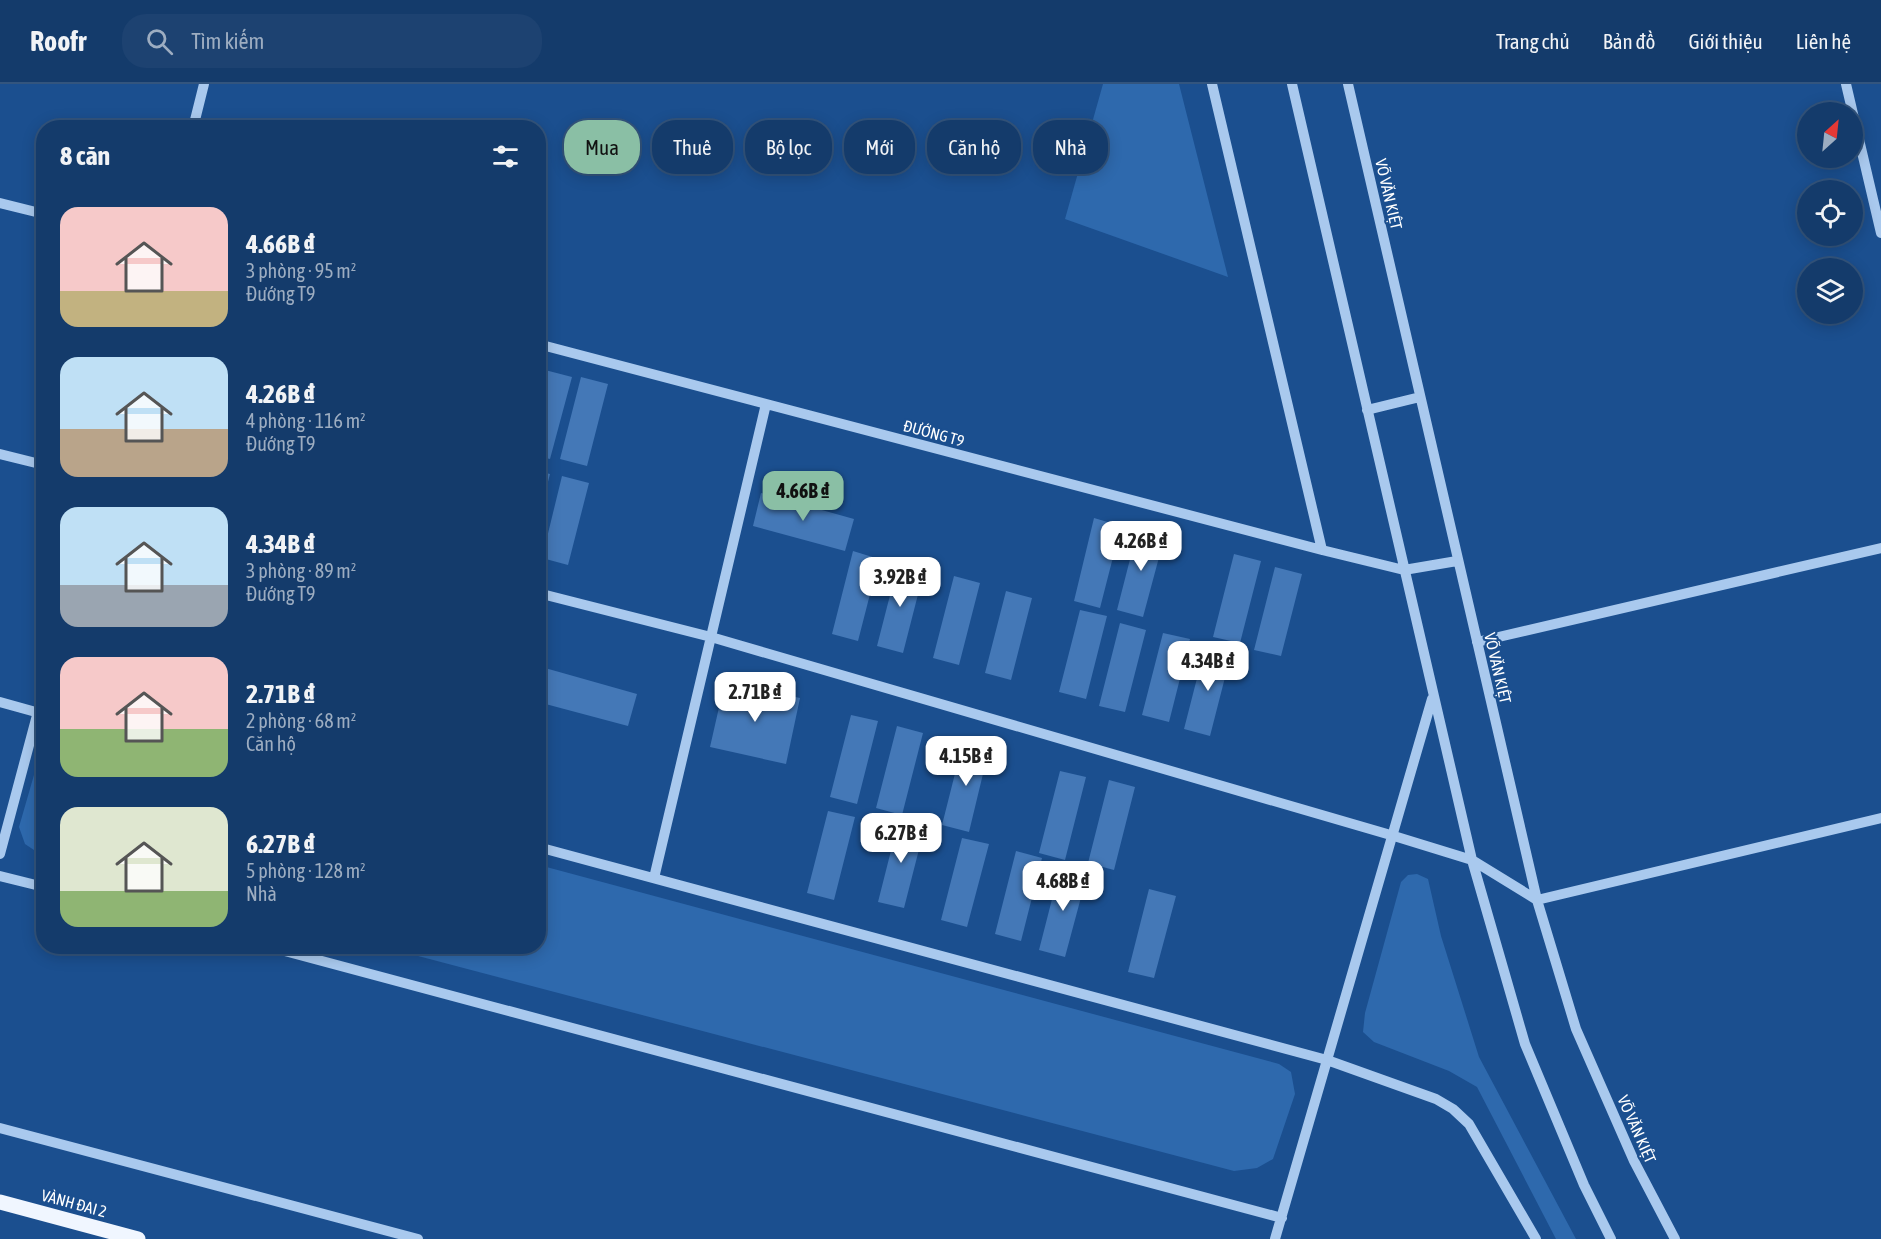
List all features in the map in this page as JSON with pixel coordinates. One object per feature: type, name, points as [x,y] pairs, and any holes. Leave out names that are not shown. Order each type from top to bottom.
[{"type":"main road","name":"VÀNH ĐAI 2","points":[[0,1202],[138,1239]]},
{"type":"street","points":[[194,120],[204,84]]},
{"type":"street","points":[[1212,84],[1322,550]]},
{"type":"street","points":[[1292,84],[1472,860],[1525,1044],[1584,1185],[1611,1239]]},
{"type":"street","name":"VÕ VĂN KIỆT","points":[[1348,84],[1537,900],[1576,1029],[1634,1161],[1675,1239]]},
{"type":"street","points":[[1846,84],[1881,233]]},
{"type":"street","points":[[0,203],[36,212]]},
{"type":"street","name":"ĐƯỚNG T9","points":[[546,346],[1404,570]]},
{"type":"street","points":[[1367,410],[1420,397]]},
{"type":"street","points":[[654,878],[766,404]]},
{"type":"street","points":[[0,454],[36,463]]},
{"type":"street","points":[[1477,642],[1881,548]]},
{"type":"street","points":[[1404,570],[1457,561]]},
{"type":"street","points":[[546,595],[711,637],[1472,860],[1537,900],[1881,818]]},
{"type":"street","points":[[1275,1239],[1433,696]]},
{"type":"street","points":[[0,702],[36,712]]},
{"type":"street","points":[[0,854],[36,727]]},
{"type":"street","points":[[546,849],[1327,1060],[1436,1099],[1453,1109],[1469,1124],[1536,1239]]},
{"type":"street","points":[[0,876],[36,885]]},
{"type":"street","points":[[296,954],[1282,1218]]},
{"type":"street","points":[[0,1128],[418,1239]]},
{"type":"shaded area","points":[[1103,84],[1179,84],[1228,277],[1065,219],[1078,174],[1108,174],[1108,120],[1093,120]]},
{"type":"shaded area","points":[[36,768],[36,851],[25,844],[19,827]]},
{"type":"shaded area","points":[[546,867],[1279,1064],[1291,1072],[1295,1094],[1273,1159],[1257,1168],[1234,1171],[411,954],[546,954]]},
{"type":"shaded area","points":[[1417,874],[1428,879],[1441,936],[1479,1057],[1576,1239],[1556,1239],[1477,1087],[1449,1071],[1374,1042],[1363,1032],[1365,1013],[1401,882],[1408,875]]},
{"type":"building","points":[[546,370],[572,377],[550,459],[546,458]]},
{"type":"building","points":[[581,377],[608,384],[587,466],[560,459]]},
{"type":"building","points":[[546,473],[550,474],[546,490]]},
{"type":"building","points":[[562,476],[589,483],[568,565],[546,559],[546,542]]},
{"type":"building","points":[[761,493],[854,519],[845,551],[753,526]]},
{"type":"building","points":[[1094,518],[1121,526],[1100,608],[1074,601]]},
{"type":"building","points":[[1138,528],[1165,535],[1143,617],[1117,610]]},
{"type":"building","points":[[853,551],[879,559],[858,641],[832,634]]},
{"type":"building","points":[[1234,554],[1261,561],[1240,643],[1213,637]]},
{"type":"building","points":[[898,564],[924,571],[903,653],[877,646]]},
{"type":"building","points":[[1275,567],[1302,574],[1281,656],[1254,650]]},
{"type":"building","points":[[954,576],[980,583],[959,665],[933,658]]},
{"type":"building","points":[[1006,591],[1032,598],[1011,680],[985,673]]},
{"type":"building","points":[[1080,610],[1107,616],[1086,699],[1059,692]]},
{"type":"building","points":[[1120,623],[1146,630],[1125,712],[1099,706]]},
{"type":"building","points":[[1163,633],[1190,639],[1169,722],[1142,715]]},
{"type":"building","points":[[1205,647],[1231,654],[1210,736],[1184,729]]},
{"type":"building","points":[[546,668],[637,694],[628,726],[546,704]]},
{"type":"building","points":[[725,681],[800,698],[786,764],[710,747]]},
{"type":"building","points":[[851,715],[878,721],[857,804],[830,797]]},
{"type":"building","points":[[897,726],[923,733],[902,815],[876,808]]},
{"type":"building","points":[[963,742],[989,749],[969,832],[942,825]]},
{"type":"building","points":[[1060,771],[1086,777],[1065,860],[1039,853]]},
{"type":"building","points":[[1109,780],[1135,787],[1114,870],[1088,863]]},
{"type":"building","points":[[828,811],[855,817],[834,900],[807,893]]},
{"type":"building","points":[[899,819],[925,826],[904,908],[878,902]]},
{"type":"building","points":[[962,838],[989,844],[967,927],[941,920]]},
{"type":"building","points":[[1016,851],[1042,858],[1021,941],[995,934]]},
{"type":"building","points":[[1060,868],[1087,875],[1065,957],[1039,950]]},
{"type":"building","points":[[1149,889],[1176,896],[1154,978],[1128,972]]}]
